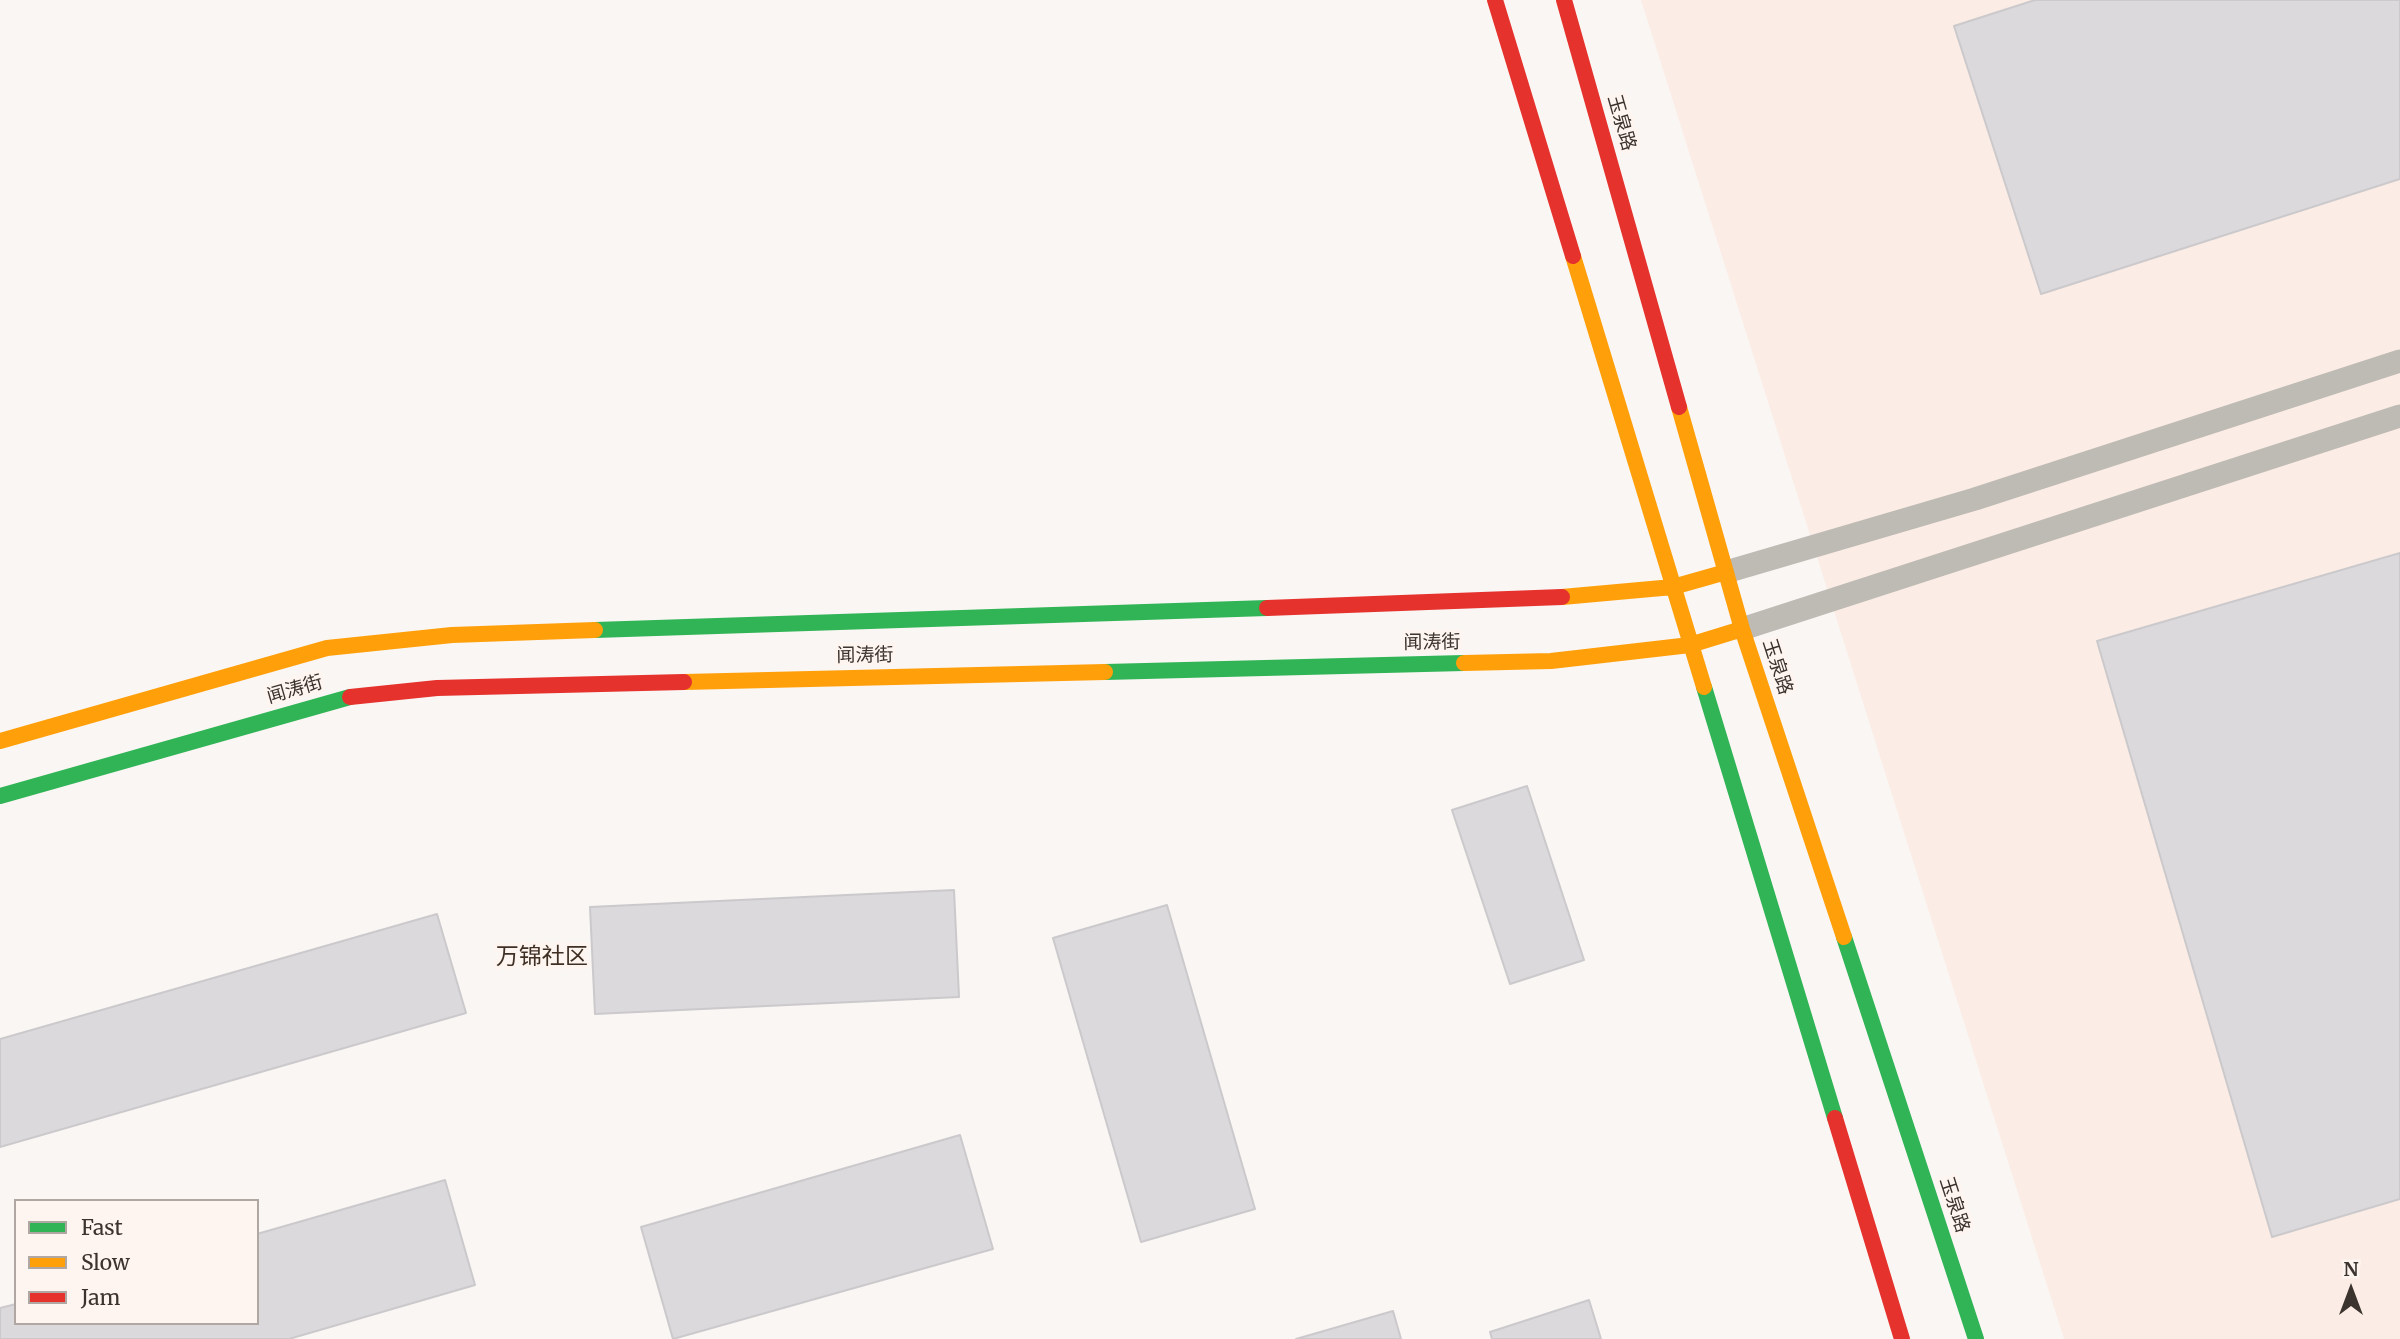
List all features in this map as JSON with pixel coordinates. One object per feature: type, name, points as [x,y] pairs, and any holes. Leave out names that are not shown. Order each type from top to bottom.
[{"type":"street","points":[[1495,0],[1902,1339]]},
{"type":"street","name":"玉泉路","points":[[1564,0],[1742,629],[1976,1339]]},
{"type":"street","name":"闻涛街","points":[[0,741],[327,648],[452,635],[1535,599],[1673,587],[1726,572]]},
{"type":"street","name":"闻涛街","points":[[0,796],[348,697],[437,688],[1551,661],[1690,645],[1742,629]]},
{"type":"lane","points":[[1726,572],[1975,499],[2400,361]]},
{"type":"lane","points":[[1742,629],[2400,416]]},
{"type":"shaded area","points":[[1641,0],[2400,0],[2400,1339],[2064,1339]]},
{"type":"building","points":[[2035,0],[2400,0],[2400,179],[2041,294],[1954,26]]},
{"type":"building","points":[[2400,553],[2400,1199],[2272,1237],[2097,641]]},
{"type":"building","points":[[1527,786],[1584,960],[1510,984],[1452,810]]},
{"type":"building","points":[[954,890],[959,997],[595,1014],[590,907]]},
{"type":"building","points":[[1167,905],[1255,1209],[1141,1242],[1053,938]]},
{"type":"building","points":[[437,914],[466,1013],[0,1147],[0,1039]]},
{"type":"building","points":[[960,1135],[993,1249],[673,1339],[641,1227]]},
{"type":"building","points":[[445,1180],[475,1285],[289,1339],[0,1339],[0,1308],[14,1304],[14,1325],[259,1325],[259,1233]]},
{"type":"building","points":[[1589,1300],[1601,1339],[1492,1339],[1490,1332]]},
{"type":"building","points":[[1393,1311],[1401,1339],[1296,1339]]},
{"type":"traffic: fast","points":[[595,630],[1267,608]]},
{"type":"traffic: fast","points":[[1105,672],[1464,663]]},
{"type":"traffic: fast","points":[[1704,687],[1835,1118]]},
{"type":"traffic: fast","points":[[0,796],[350,697]]},
{"type":"traffic: fast","points":[[1844,937],[1976,1339]]},
{"type":"traffic: slow","points":[[1573,256],[1704,687]]},
{"type":"traffic: slow","points":[[1679,407],[1742,629],[1844,937]]},
{"type":"traffic: slow","points":[[1562,597],[1673,587],[1726,572]]},
{"type":"traffic: slow","points":[[1464,663],[1551,661],[1690,645],[1742,629]]},
{"type":"traffic: slow","points":[[0,741],[327,648],[452,635],[595,630]]},
{"type":"traffic: slow","points":[[684,682],[1105,672]]},
{"type":"traffic: jam","points":[[1495,0],[1573,256]]},
{"type":"traffic: jam","points":[[1564,0],[1679,407]]},
{"type":"traffic: jam","points":[[1267,608],[1562,597]]},
{"type":"traffic: jam","points":[[350,697],[437,688],[684,682]]},
{"type":"traffic: jam","points":[[1835,1118],[1902,1339]]},
{"type":"district","name":"万锦社区","points":[[542,957]]}]
